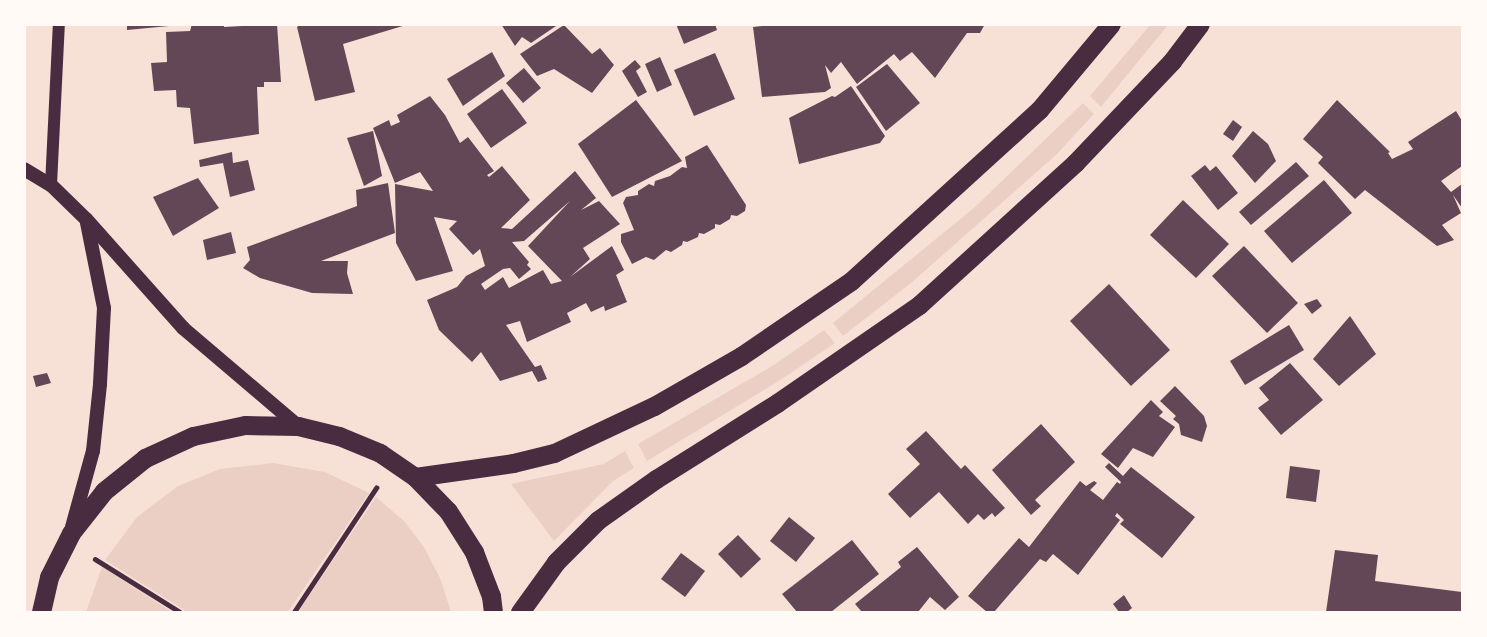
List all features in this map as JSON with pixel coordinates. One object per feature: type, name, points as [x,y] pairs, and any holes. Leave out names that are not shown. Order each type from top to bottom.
[{"type":"highway","points":[[415,477],[513,463],[554,453],[654,406],[741,356],[851,281],[882,254],[1039,110],[1111,24]]},
{"type":"highway","points":[[520,612],[556,562],[598,520],[656,479],[777,404],[919,305],[1076,163],[1172,61],[1200,24]]},
{"type":"highway","points":[[41,612],[49,577],[71,533],[104,491],[145,458],[193,436],[245,425],[298,426],[340,436],[370,449],[415,477],[448,511],[474,552],[491,596],[494,612]]},
{"type":"main road","points":[[24,169],[51,185],[86,219],[183,328],[298,426]]},
{"type":"main road","points":[[71,533],[93,451],[104,308],[86,219]]},
{"type":"street","points":[[51,185],[59,24]]},
{"type":"path","points":[[294,612],[376,488]]},
{"type":"path","points":[[95,559],[180,612]]},
{"type":"shaded area","points":[[1150,25],[1168,25],[1101,107],[1090,96]]},
{"type":"shaded area","points":[[1083,103],[1094,114],[1057,154],[911,283],[843,336],[833,323],[975,207]]},
{"type":"shaded area","points":[[824,330],[835,343],[782,379],[647,461],[638,444],[774,365]]},
{"type":"shaded area","points":[[625,451],[634,468],[613,481],[554,541],[511,484],[604,464]]},
{"type":"shaded area","points":[[273,463],[325,472],[369,493],[288,612],[187,612],[105,560],[137,517],[178,486],[220,469]]},
{"type":"shaded area","points":[[376,497],[404,521],[424,547],[440,578],[451,612],[298,612]]},
{"type":"shaded area","points":[[102,567],[172,612],[86,612]]},
{"type":"building","points":[[127,24],[169,24],[169,26],[127,30]]},
{"type":"building","points":[[192,24],[224,24],[224,27],[277,24],[281,82],[264,82],[264,87],[257,87],[259,134],[194,144],[190,108],[177,107],[176,90],[154,91],[151,63],[167,62],[166,32],[190,31]]},
{"type":"building","points":[[301,24],[406,25],[343,44],[355,92],[315,101],[297,27]]},
{"type":"building","points":[[501,24],[559,24],[531,43],[522,37],[515,46]]},
{"type":"building","points":[[676,24],[715,24],[717,30],[684,44]]},
{"type":"building","points":[[779,24],[985,24],[980,33],[967,33],[935,78],[912,52],[900,61],[894,54],[857,84],[841,62],[831,73],[825,65],[831,88],[825,92],[762,97],[753,27]]},
{"type":"building","points":[[564,25],[592,54],[600,48],[614,65],[592,93],[554,69],[537,76],[520,54]]},
{"type":"building","points":[[492,52],[505,76],[463,106],[447,79]]},
{"type":"building","points":[[715,53],[735,99],[694,116],[674,70]]},
{"type":"building","points":[[660,57],[672,85],[657,92],[645,64]]},
{"type":"building","points":[[635,60],[641,67],[636,71],[647,92],[638,97],[622,71]]},
{"type":"building","points":[[887,64],[920,103],[886,131],[856,87]]},
{"type":"building","points":[[524,68],[541,88],[523,103],[506,83]]},
{"type":"building","points":[[851,86],[885,136],[880,143],[799,164],[789,118],[832,96],[835,97]]},
{"type":"building","points":[[502,89],[527,123],[491,148],[467,114]]},
{"type":"building","points":[[430,96],[445,115],[460,143],[468,137],[494,171],[487,175],[489,177],[502,166],[530,200],[501,228],[512,229],[575,171],[596,198],[581,210],[599,201],[620,224],[583,248],[590,259],[570,277],[612,246],[624,270],[616,275],[627,302],[605,311],[604,306],[591,312],[586,303],[567,313],[571,322],[527,342],[520,321],[506,325],[535,367],[541,365],[547,379],[538,382],[532,371],[500,381],[481,352],[472,362],[439,330],[427,300],[457,287],[466,276],[485,266],[480,249],[473,255],[449,229],[457,221],[434,217],[453,271],[416,281],[396,243],[395,184],[433,191],[420,172],[395,183],[373,128],[389,120],[391,126],[400,122],[397,115]],"holes":[[[570,201],[528,246],[562,281],[551,284],[543,270],[509,288],[503,277],[485,290],[481,284],[503,269],[510,268],[519,279],[531,269],[527,265],[529,262],[512,242],[524,241]]]},
{"type":"building","points":[[636,100],[682,161],[612,197],[578,144]]},
{"type":"building","points":[[1337,100],[1390,152],[1388,153],[1392,159],[1413,149],[1408,142],[1456,111],[1462,121],[1462,166],[1441,181],[1451,192],[1462,184],[1462,208],[1453,195],[1461,213],[1442,225],[1454,240],[1437,246],[1365,190],[1355,199],[1318,163],[1323,157],[1303,139]]},
{"type":"building","points":[[1233,120],[1242,127],[1233,141],[1223,134]]},
{"type":"building","points":[[373,131],[382,176],[364,186],[347,138]]},
{"type":"building","points":[[1253,131],[1268,144],[1276,161],[1255,183],[1232,156]]},
{"type":"building","points":[[707,145],[746,205],[745,211],[737,216],[731,215],[730,219],[720,225],[715,224],[715,228],[704,234],[699,233],[698,237],[683,241],[682,245],[671,252],[666,250],[654,260],[646,257],[632,264],[621,242],[621,234],[634,230],[623,203],[626,197],[638,195],[638,191],[649,184],[654,186],[655,181],[670,176],[682,167],[687,168],[685,157]]},
{"type":"building","points":[[232,152],[233,163],[248,160],[255,190],[230,197],[223,163],[200,167],[199,160]]},
{"type":"building","points":[[1296,162],[1309,176],[1251,225],[1239,212]]},
{"type":"building","points":[[1205,165],[1210,171],[1216,166],[1238,193],[1218,210],[1191,176]]},
{"type":"building","points":[[198,178],[219,208],[173,236],[153,197]]},
{"type":"building","points":[[1324,180],[1352,213],[1292,263],[1264,231]]},
{"type":"building","points":[[388,183],[395,233],[321,261],[348,261],[347,273],[353,294],[312,293],[260,278],[243,268],[250,260],[247,247],[357,206],[356,190]]},
{"type":"building","points":[[1183,200],[1229,244],[1196,278],[1150,235]]},
{"type":"building","points":[[231,232],[236,253],[207,260],[203,240]]},
{"type":"building","points":[[1244,246],[1298,303],[1267,333],[1212,276]]},
{"type":"building","points":[[1109,284],[1170,350],[1131,386],[1070,321]]},
{"type":"building","points":[[1317,299],[1322,306],[1312,314],[1304,304]]},
{"type":"building","points":[[1350,316],[1376,354],[1339,386],[1313,359]]},
{"type":"building","points":[[1289,325],[1304,350],[1245,385],[1230,361]]},
{"type":"building","points":[[1290,363],[1323,400],[1281,435],[1258,408],[1269,400],[1259,388]]},
{"type":"building","points":[[47,373],[51,383],[36,387],[33,376]]},
{"type":"building","points":[[1175,386],[1204,416],[1207,426],[1202,442],[1181,435],[1179,424],[1173,419],[1176,416],[1160,401]]},
{"type":"building","points":[[1151,400],[1163,412],[1159,416],[1175,427],[1153,457],[1133,448],[1118,468],[1101,454]]},
{"type":"building","points":[[1041,424],[1075,462],[1035,500],[1041,506],[1031,515],[992,470]]},
{"type":"building","points":[[926,431],[961,469],[965,465],[1005,508],[995,517],[992,513],[984,520],[978,514],[968,524],[939,492],[910,518],[888,494],[920,464],[906,449]]},
{"type":"building","points":[[1109,463],[1123,476],[1131,467],[1195,517],[1162,558],[1120,524],[1124,520],[1117,513],[1115,516],[1120,520],[1078,575],[1053,554],[1046,562],[1040,559],[994,612],[987,612],[968,596],[1019,538],[1029,547],[1080,481],[1086,486],[1094,481],[1097,483],[1090,490],[1103,500],[1117,482],[1120,484],[1105,467]]},
{"type":"building","points":[[1290,466],[1320,470],[1316,502],[1286,498]]},
{"type":"building","points":[[789,517],[815,538],[796,562],[770,541]]},
{"type":"building","points":[[738,535],[761,559],[741,578],[718,554]]},
{"type":"building","points":[[852,540],[879,574],[831,612],[797,612],[782,594]]},
{"type":"building","points":[[917,547],[959,597],[945,610],[930,597],[918,612],[862,612],[855,604],[901,567],[898,562]]},
{"type":"building","points":[[1335,550],[1378,555],[1375,581],[1462,592],[1462,612],[1326,612]]},
{"type":"building","points":[[681,553],[705,571],[685,597],[661,579]]},
{"type":"building","points":[[1124,595],[1132,608],[1127,612],[1119,612],[1113,604]]}]
